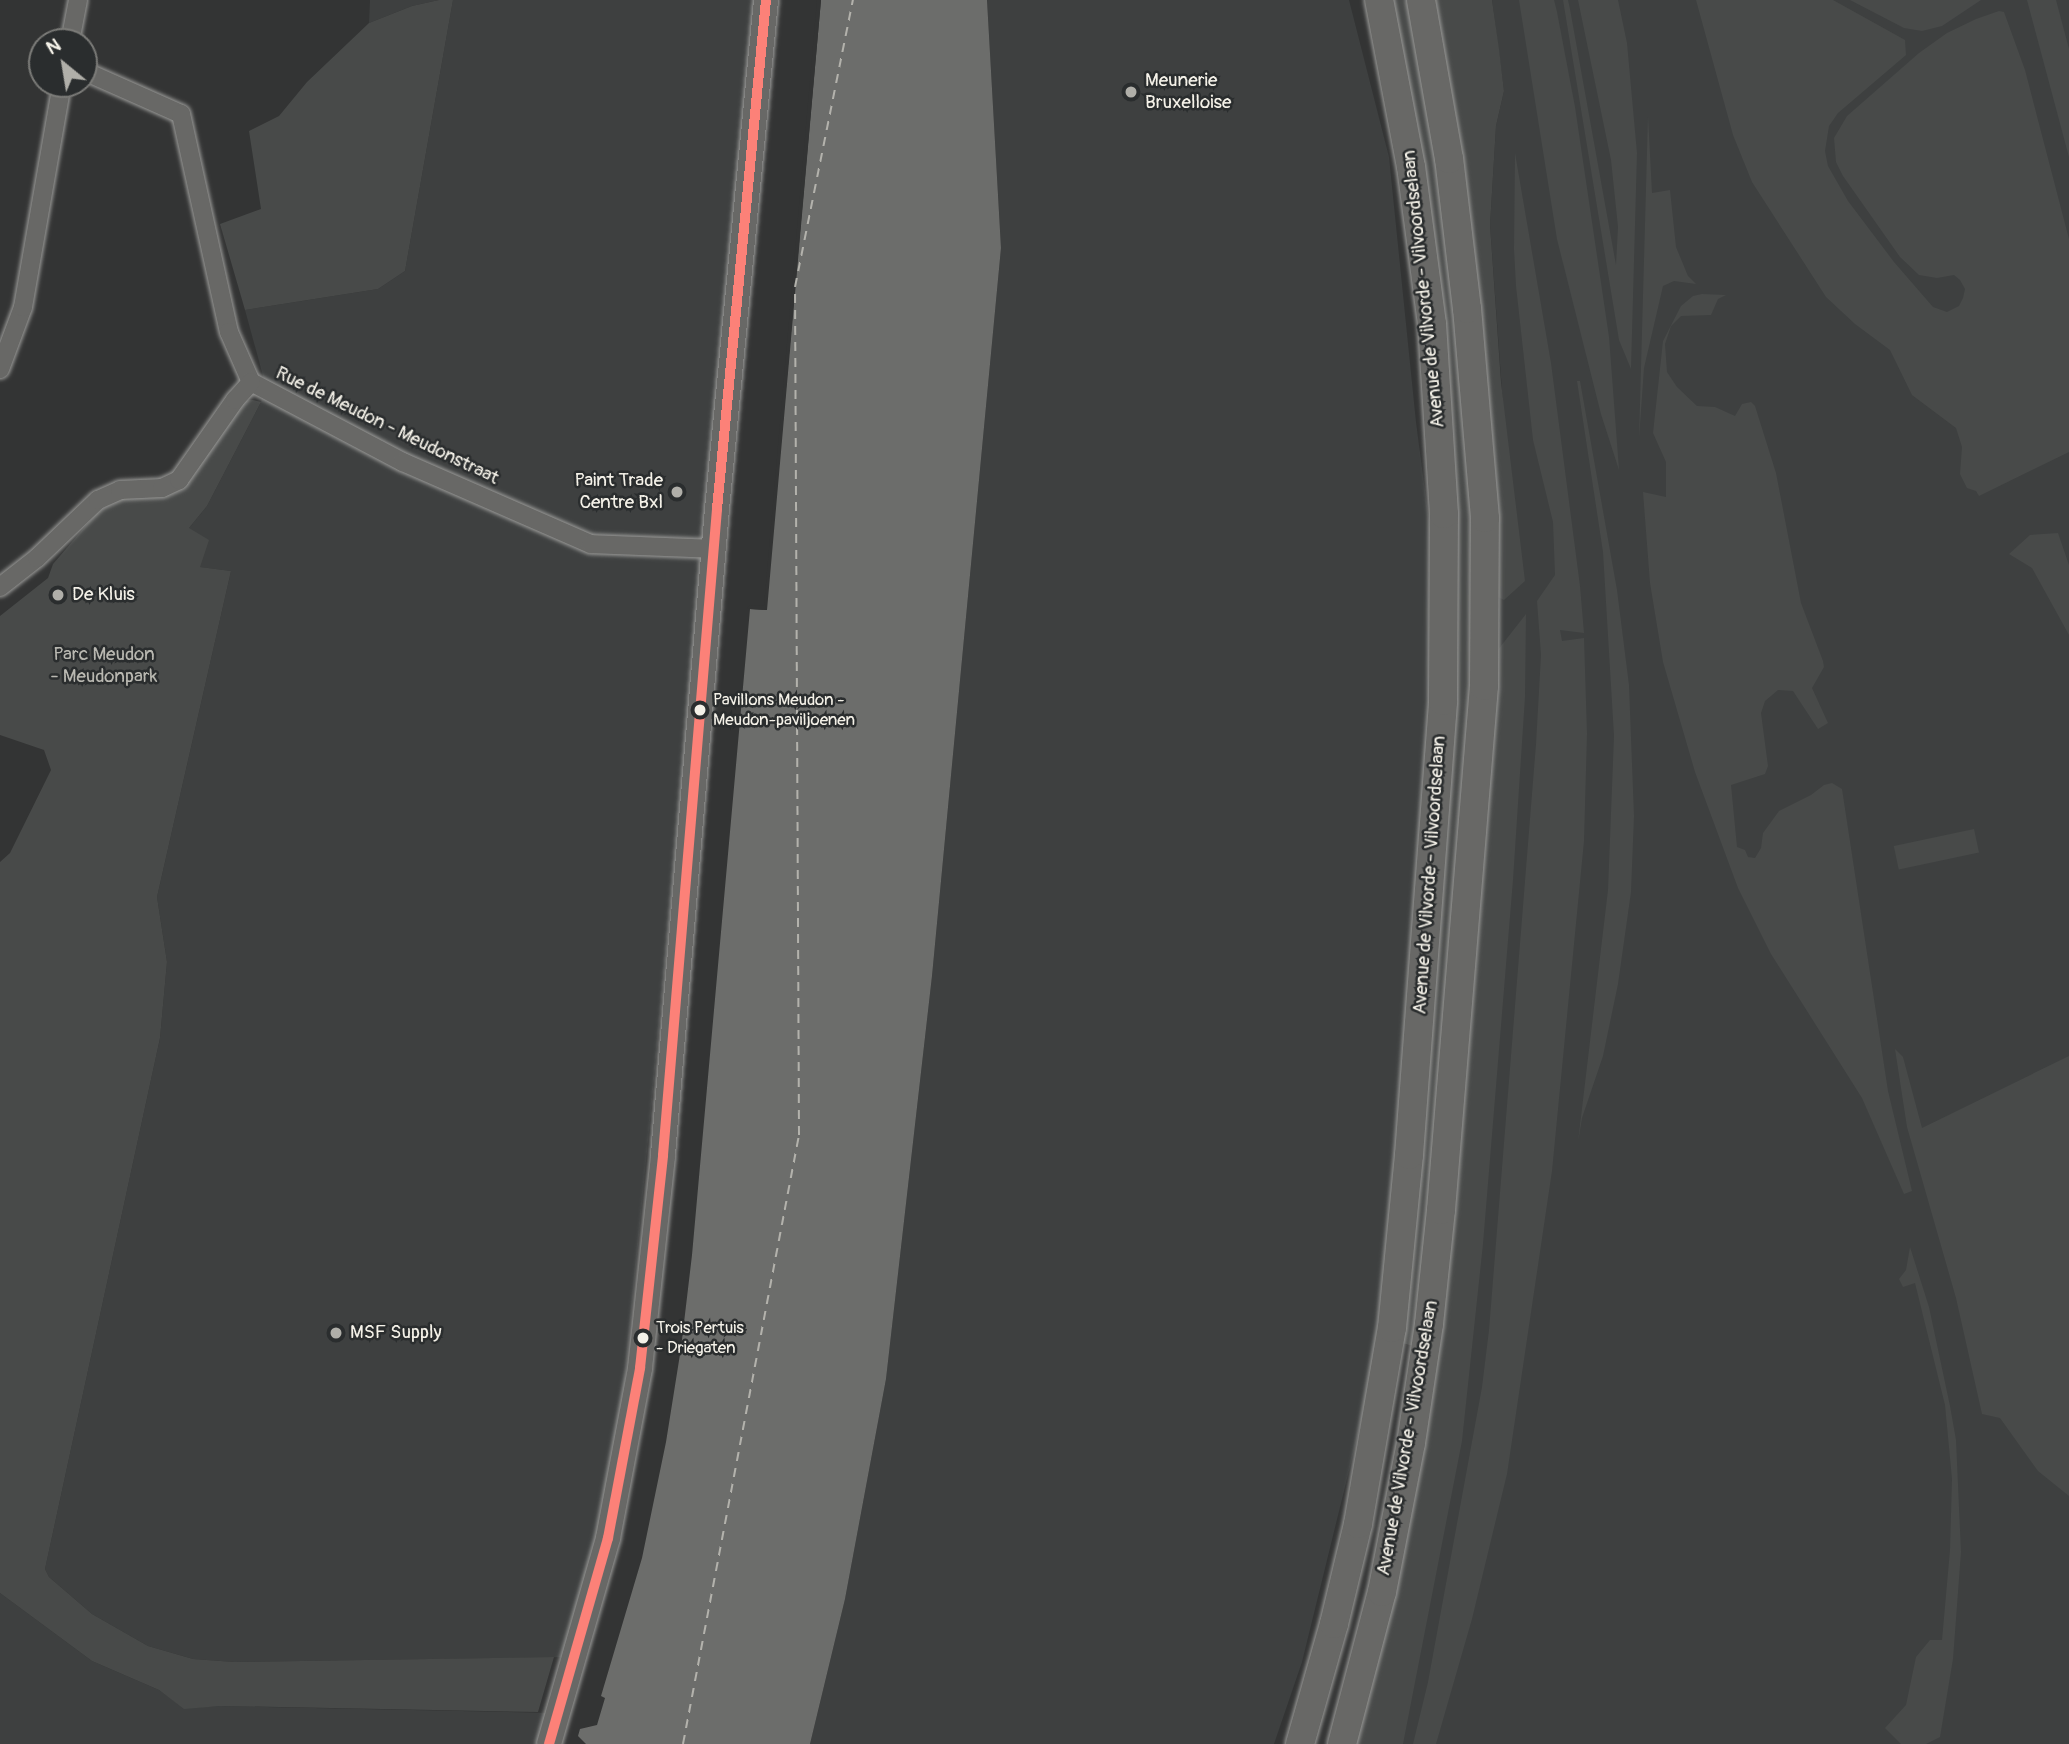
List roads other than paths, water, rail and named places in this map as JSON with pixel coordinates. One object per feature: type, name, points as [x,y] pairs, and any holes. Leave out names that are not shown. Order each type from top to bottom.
[{"type":"main road","points":[[549,1744],[608,1538],[640,1368],[663,1155],[714,549],[766,0]]},
{"type":"main road","name":"Avenue de Vilvorde - Vilvoordselaan","points":[[1300,1744],[1331,1637],[1358,1524],[1392,1328],[1409,1155],[1443,701],[1444,537],[1432,324],[1411,167],[1379,0]]},
{"type":"main road","name":"Avenue de Vilvorde - Vilvoordselaan","points":[[1342,1744],[1382,1592],[1411,1443],[1429,1324],[1441,1210],[1484,674],[1485,518],[1467,309],[1449,159],[1421,0]]},
{"type":"street","points":[[73,28],[78,0]]},
{"type":"street","name":"Rue de Meudon - Meudonstraat","points":[[98,77],[181,114],[223,307],[234,344],[251,382],[396,458],[591,544],[714,549]]},
{"type":"street","points":[[0,369],[23,307],[60,98]]},
{"type":"street","points":[[0,587],[37,558],[98,500],[120,490],[162,488],[179,480],[235,400],[251,382]]},
{"type":"place","name":"Meunerie Bruxelloise","points":[[1131,92]]},
{"type":"place","name":"Paint Trade Centre Bxl","points":[[677,492]]},
{"type":"place","name":"De Kluis","points":[[58,595]]},
{"type":"place","name":"Pavillons Meudon - Meudon-paviljoenen","points":[[700,710]]},
{"type":"place","name":"MSF Supply","points":[[336,1333]]},
{"type":"place","name":"Trois Pertuis - Driegaten","points":[[643,1338]]},
{"type":"park label","name":"Parc Meudon - Meudonpark","points":[[104,666]]}]
